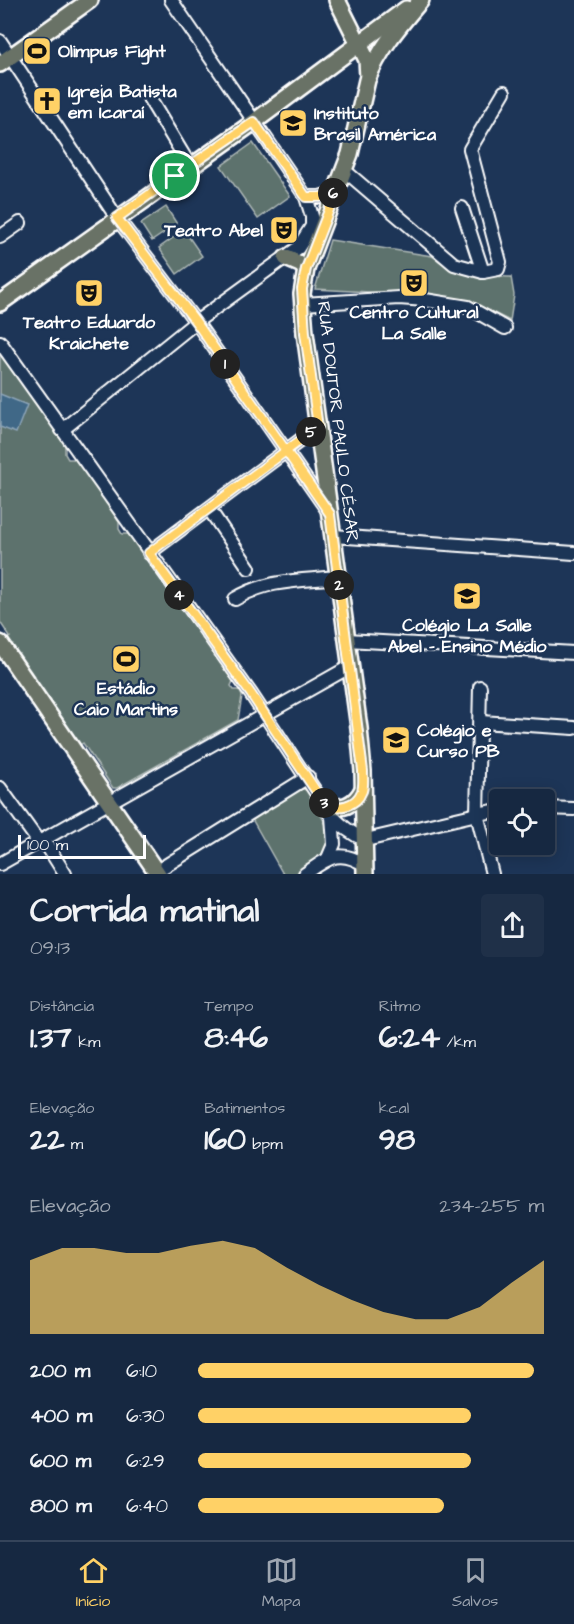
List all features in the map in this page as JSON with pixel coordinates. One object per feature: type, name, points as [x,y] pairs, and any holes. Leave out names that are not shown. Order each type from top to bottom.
[{"type":"main road","points":[[6,60],[90,0]]},
{"type":"main road","points":[[337,0],[368,63],[368,80]]},
{"type":"main road","points":[[0,303],[254,122],[419,0]]},
{"type":"main road","name":"RUA DOUTOR PAULO CÉSAR","points":[[365,870],[366,840],[361,747],[305,333],[302,289],[306,269],[350,154],[368,80],[393,33],[419,0]]},
{"type":"main road","points":[[286,258],[306,269]]},
{"type":"main road","points":[[3,653],[158,873]]},
{"type":"main road","points":[[328,809],[345,806],[354,801],[363,789]]},
{"type":"street","points":[[62,430],[196,322],[286,258],[303,243],[312,226],[312,216],[306,197],[171,0]]},
{"type":"street","points":[[0,41],[6,60],[117,218],[196,322],[330,514]]},
{"type":"street","points":[[344,170],[454,264],[483,272],[498,269],[500,262],[470,149],[504,92]]},
{"type":"street","points":[[149,98],[190,166]]},
{"type":"street","points":[[306,197],[320,197],[336,192]]},
{"type":"street","points":[[462,208],[483,272]]},
{"type":"street","points":[[0,237],[20,223]]},
{"type":"street","points":[[303,304],[399,298],[424,300],[468,307],[504,328]]},
{"type":"street","points":[[0,342],[265,715],[328,809],[353,835],[366,840],[489,812]]},
{"type":"street","points":[[149,553],[318,427]]},
{"type":"street","points":[[209,508],[249,568]]},
{"type":"street","points":[[333,536],[574,553]]},
{"type":"street","points":[[235,599],[250,590],[268,584],[338,577]]},
{"type":"street","points":[[347,640],[574,653]]},
{"type":"street","points":[[0,864],[351,666]]},
{"type":"street","points":[[480,687],[477,814],[492,874]]},
{"type":"street","points":[[480,722],[574,728]]},
{"type":"street","points":[[158,873],[308,777]]},
{"type":"street","points":[[0,788],[38,841],[48,847],[65,874]]},
{"type":"street","points":[[555,808],[574,809]]},
{"type":"street","points":[[328,809],[334,844],[328,858]]},
{"type":"street","points":[[305,874],[328,858],[350,856],[365,870]]},
{"type":"green space","points":[[253,143],[290,196],[258,219],[221,166]]},
{"type":"green space","points":[[166,207],[177,224],[152,241],[141,224]]},
{"type":"green space","points":[[184,230],[202,256],[177,274],[159,248]]},
{"type":"green space","name":"Centro Cultural La Salle","points":[[330,240],[432,256],[451,268],[470,274],[511,277],[514,295],[510,321],[482,307],[425,295],[315,289]]},
{"type":"green space","name":"Estádio Caio Martins","points":[[0,346],[65,445],[65,454],[68,459],[75,459],[79,462],[119,522],[122,534],[129,534],[233,681],[231,686],[234,690],[239,690],[242,696],[238,720],[117,788],[113,788],[83,743],[80,745],[7,639],[10,637],[0,622]]},
{"type":"green space","points":[[301,789],[309,792],[327,827],[329,846],[321,857],[297,874],[283,874],[252,819]]},
{"type":"water","points":[[0,394],[27,405],[16,433],[0,427]]},
{"type":"place","name":"Olimpus Fight","points":[[37,51]]},
{"type":"place","name":"Igreja Batista em Icaraí","points":[[47,101]]},
{"type":"place","name":"Instituto Brasil América","points":[[293,123]]},
{"type":"place","name":"Teatro Abel","points":[[284,230]]},
{"type":"place","name":"Centro Cultural La Salle","points":[[414,283]]},
{"type":"place","name":"Teatro Eduardo Kraichete","points":[[89,293]]},
{"type":"place","name":"Colégio La Salle Abel - Ensino Médio","points":[[467,596]]},
{"type":"place","name":"Estádio Caio Martins","points":[[126,659]]},
{"type":"place","name":"Colégio e Curso PB","points":[[396,740]]},
{"type":"route","points":[[175,176],[117,218],[196,322],[285,452],[330,514],[363,771],[363,789],[359,797],[345,806],[334,807],[324,803],[251,694],[149,553],[285,452],[318,427],[305,333],[302,289],[306,269],[336,192],[328,196],[306,197],[254,122],[175,176]]}]
